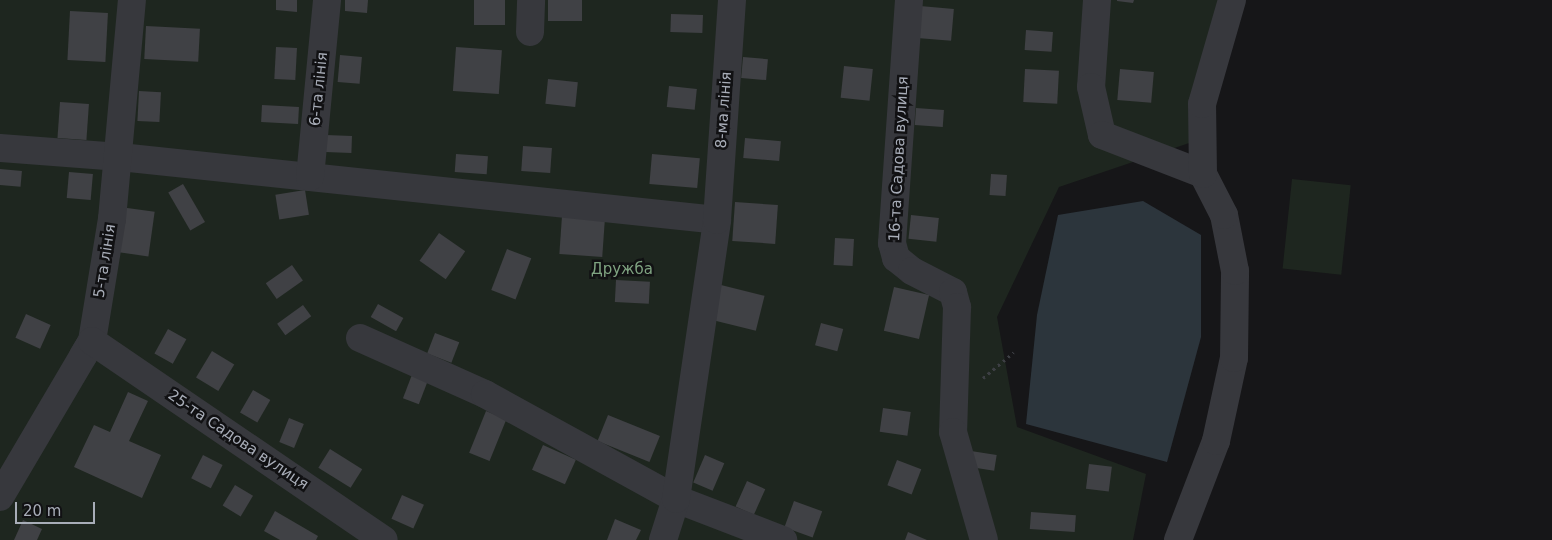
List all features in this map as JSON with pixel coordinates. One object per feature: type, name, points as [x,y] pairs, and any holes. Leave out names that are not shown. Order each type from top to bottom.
[{"type":"street","name":"5-та лінія","points":[[92,341],[120,157],[132,0]]},
{"type":"street","name":"6-та лінія","points":[[310,177],[327,0]]},
{"type":"street","points":[[530,32],[531,0]]},
{"type":"street","name":"8-ма лінія","points":[[663,540],[676,498],[717,220],[732,0]]},
{"type":"street","name":"16-та Садова вулиця","points":[[909,0],[892,243],[896,258],[912,271],[953,292],[957,307],[953,432],[984,540]]},
{"type":"street","points":[[1097,0],[1091,88],[1102,135],[1203,174]]},
{"type":"street","points":[[1178,540],[1216,441],[1234,358],[1235,271],[1224,215],[1203,174],[1202,104],[1232,0]]},
{"type":"street","points":[[0,148],[120,157],[717,220]]},
{"type":"street","points":[[360,338],[485,394],[676,498],[783,540]]},
{"type":"street","points":[[0,497],[92,341]]},
{"type":"street","name":"25-та Садова вулиця","points":[[92,341],[384,540]]},
{"type":"green space","name":"Дружба","points":[[0,0],[1244,0],[1201,139],[1059,187],[997,317],[1017,427],[1146,474],[1133,540],[0,540]]},
{"type":"green space","points":[[1292,179],[1351,185],[1341,275],[1283,269]]},
{"type":"shaded area","points":[[1143,201],[1201,235],[1201,337],[1167,462],[1026,424],[1037,315],[1058,215]]},
{"type":"building","points":[[276,0],[297,0],[297,12],[276,10]]},
{"type":"building","points":[[345,0],[368,0],[367,13],[345,11]]},
{"type":"building","points":[[474,0],[505,0],[505,25],[474,25]]},
{"type":"building","points":[[548,0],[582,0],[582,21],[548,21]]},
{"type":"building","points":[[1117,0],[1134,0],[1133,3]]},
{"type":"building","points":[[920,6],[954,9],[951,41],[917,38]]},
{"type":"building","points":[[70,11],[108,13],[105,62],[67,60]]},
{"type":"building","points":[[671,14],[703,15],[702,33],[670,32]]},
{"type":"building","points":[[146,26],[200,29],[198,62],[144,59]]},
{"type":"building","points":[[1026,30],[1053,32],[1052,52],[1025,50]]},
{"type":"building","points":[[276,47],[297,48],[295,80],[274,79]]},
{"type":"building","points":[[456,47],[502,50],[499,94],[453,91]]},
{"type":"building","points":[[340,55],[362,57],[360,84],[338,82]]},
{"type":"building","points":[[743,57],[768,59],[766,80],[741,78]]},
{"type":"building","points":[[844,66],[873,69],[869,101],[841,98]]},
{"type":"building","points":[[1025,69],[1059,71],[1057,104],[1023,102]]},
{"type":"building","points":[[1120,69],[1154,72],[1151,103],[1117,100]]},
{"type":"building","points":[[548,79],[578,82],[575,107],[545,104]]},
{"type":"building","points":[[669,86],[697,89],[695,110],[667,107]]},
{"type":"building","points":[[139,91],[161,92],[159,122],[137,121]]},
{"type":"building","points":[[60,102],[89,104],[86,140],[57,138]]},
{"type":"building","points":[[262,105],[299,107],[298,124],[261,122]]},
{"type":"building","points":[[916,108],[944,110],[943,127],[915,125]]},
{"type":"building","points":[[326,135],[352,136],[351,153],[325,152]]},
{"type":"building","points":[[745,138],[781,141],[779,161],[743,158]]},
{"type":"building","points":[[523,146],[552,148],[550,173],[521,171]]},
{"type":"building","points":[[456,154],[488,156],[487,174],[455,172]]},
{"type":"building","points":[[652,154],[700,158],[697,188],[649,184]]},
{"type":"building","points":[[0,169],[22,171],[21,187],[0,185]]},
{"type":"building","points":[[69,172],[93,174],[91,200],[67,198]]},
{"type":"building","points":[[991,174],[1007,175],[1005,196],[990,195]]},
{"type":"building","points":[[183,184],[205,222],[190,231],[168,193]]},
{"type":"building","points":[[305,190],[309,215],[279,219],[275,195]]},
{"type":"building","points":[[735,202],[778,205],[775,244],[732,241]]},
{"type":"building","points":[[120,207],[155,212],[148,256],[114,252]]},
{"type":"building","points":[[911,215],[939,218],[936,242],[908,239]]},
{"type":"building","points":[[562,216],[605,219],[602,257],[559,254]]},
{"type":"building","points":[[439,233],[465,251],[446,279],[419,261]]},
{"type":"building","points":[[835,238],[854,239],[853,266],[834,265]]},
{"type":"building","points":[[507,249],[531,258],[516,299],[491,290]]},
{"type":"building","points":[[292,265],[303,281],[277,299],[266,283]]},
{"type":"building","points":[[616,280],[650,282],[649,304],[615,302]]},
{"type":"building","points":[[717,284],[765,296],[756,331],[708,319]]},
{"type":"building","points":[[894,287],[929,295],[919,339],[884,331]]},
{"type":"building","points":[[378,304],[403,318],[396,331],[371,317]]},
{"type":"building","points":[[303,305],[311,316],[285,335],[277,324]]},
{"type":"building","points":[[26,314],[51,325],[40,349],[15,338]]},
{"type":"building","points":[[821,323],[843,329],[837,351],[815,345]]},
{"type":"building","points":[[168,329],[186,339],[173,364],[154,353]]},
{"type":"building","points":[[435,333],[459,342],[451,363],[427,354]]},
{"type":"building","points":[[212,351],[234,364],[218,391],[196,378]]},
{"type":"building","points":[[413,372],[429,378],[419,404],[403,398]]},
{"type":"building","points":[[253,390],[270,400],[257,423],[240,413]]},
{"type":"building","points":[[128,392],[148,401],[129,441],[161,455],[142,498],[74,467],[94,425],[110,432]]},
{"type":"building","points":[[883,408],[911,412],[907,436],[880,432]]},
{"type":"building","points":[[486,411],[506,419],[490,461],[469,453]]},
{"type":"building","points":[[608,415],[660,436],[649,462],[598,441]]},
{"type":"building","points":[[289,418],[304,424],[294,448],[279,442]]},
{"type":"building","points":[[543,445],[576,460],[565,484],[532,470]]},
{"type":"building","points":[[330,449],[362,469],[351,488],[318,468]]},
{"type":"building","points":[[971,451],[997,455],[994,471],[968,467]]},
{"type":"building","points":[[203,455],[223,465],[211,488],[191,478]]},
{"type":"building","points":[[705,455],[724,463],[713,491],[693,483]]},
{"type":"building","points":[[897,460],[921,469],[912,495],[887,485]]},
{"type":"building","points":[[1089,464],[1112,467],[1109,492],[1086,489]]},
{"type":"building","points":[[747,481],[765,489],[754,515],[736,507]]},
{"type":"building","points":[[235,485],[253,496],[241,516],[223,506]]},
{"type":"building","points":[[402,495],[424,505],[413,529],[391,519]]},
{"type":"building","points":[[794,501],[822,511],[813,538],[784,527]]},
{"type":"building","points":[[275,511],[318,536],[316,540],[280,540],[264,531]]},
{"type":"building","points":[[1031,512],[1076,515],[1075,532],[1030,529]]},
{"type":"building","points":[[615,519],[641,530],[636,540],[607,540]]},
{"type":"building","points":[[23,520],[42,529],[37,540],[14,540]]},
{"type":"building","points":[[908,532],[927,540],[905,540]]}]
